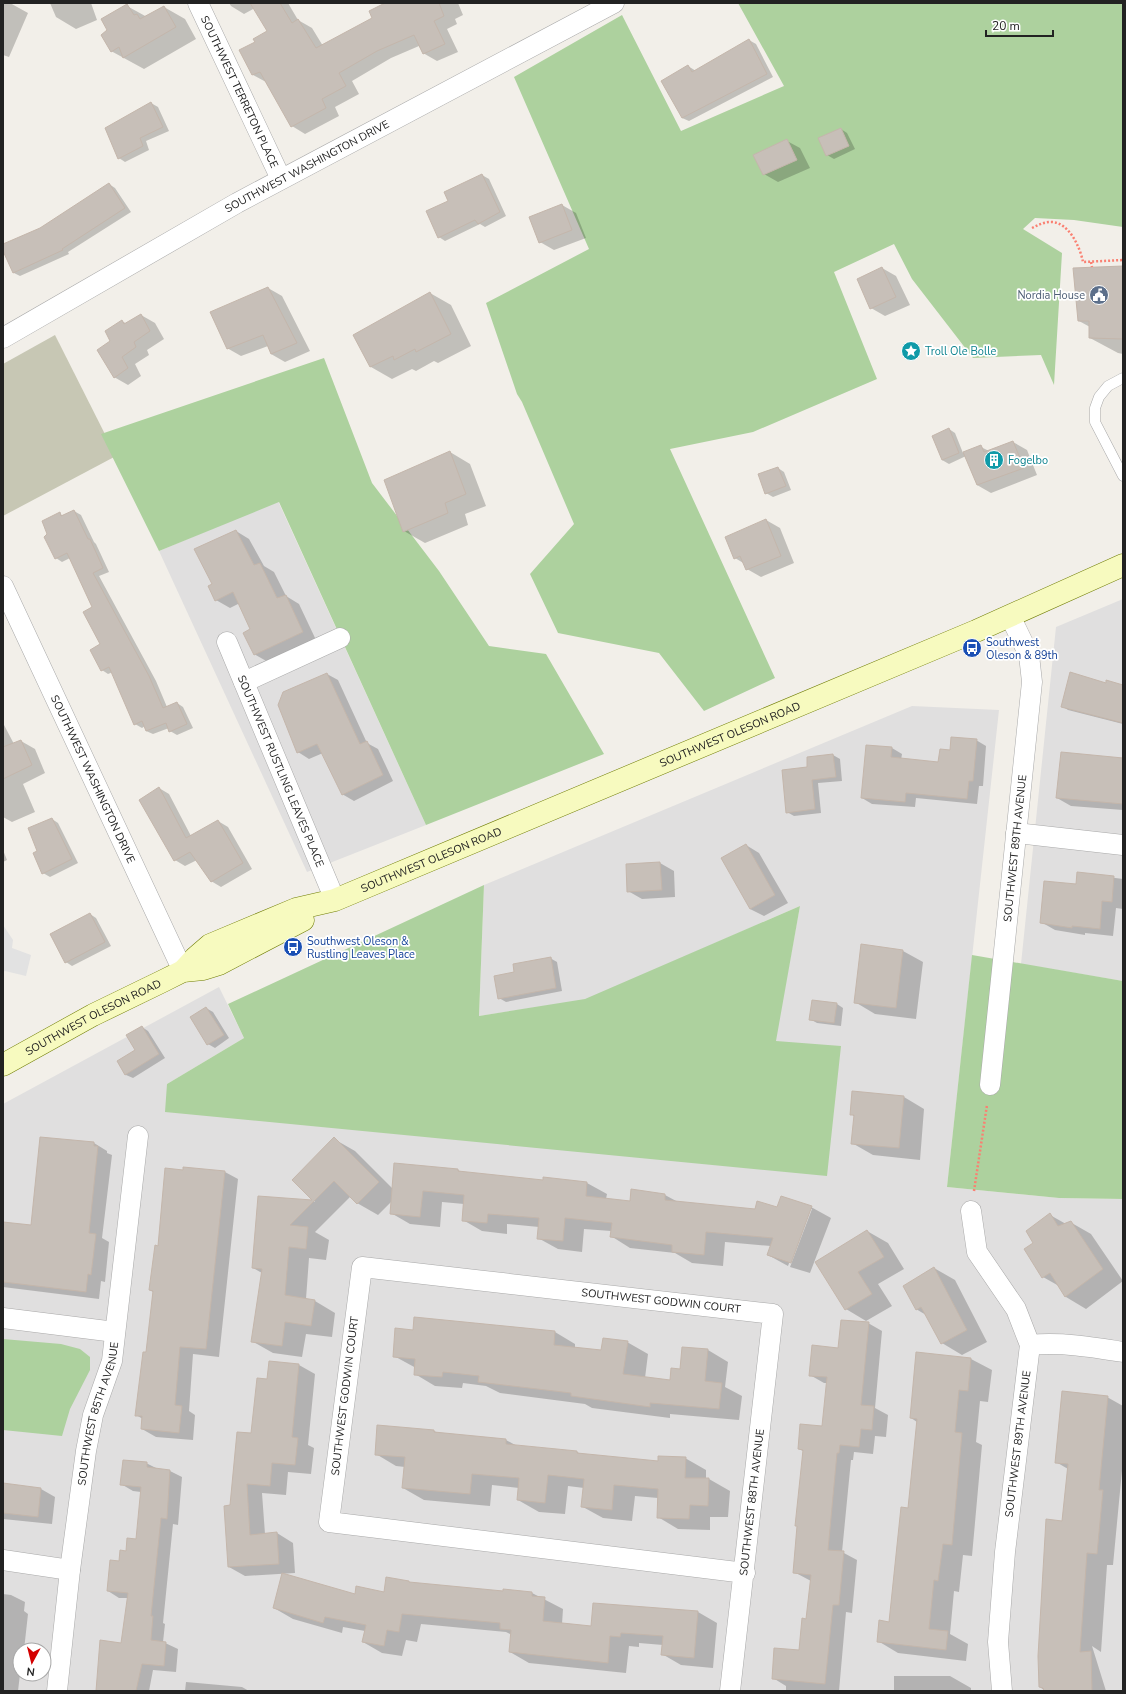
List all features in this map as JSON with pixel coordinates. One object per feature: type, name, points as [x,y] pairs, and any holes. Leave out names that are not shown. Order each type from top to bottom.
[{"type":"main road","name":"SOUTHWEST OLESON ROAD","points":[[3,1065],[94,1014],[183,972],[195,958],[210,945],[296,909],[335,900],[1010,616],[1123,565]]},
{"type":"street","name":"SOUTHWEST TERRETON PLACE","points":[[198,3],[281,179]]},
{"type":"street","name":"SOUTHWEST WASHINGTON DRIVE","points":[[3,338],[78,293],[281,179],[614,3]]},
{"type":"street","name":"SOUTHWEST WASHINGTON DRIVE","points":[[3,586],[183,972]]},
{"type":"street","name":"SOUTHWEST 89TH AVENUE","points":[[990,1085],[1032,682],[1029,655],[1010,616]]},
{"type":"street","points":[[244,682],[340,638]]},
{"type":"street","name":"SOUTHWEST RUSTLING LEAVES PLACE","points":[[227,642],[335,900]]},
{"type":"street","points":[[1016,833],[1123,845]]},
{"type":"street","name":"SOUTHWEST 85TH AVENUE","points":[[57,1691],[70,1570],[86,1451],[94,1414],[112,1361],[114,1332],[138,1136]]},
{"type":"street","name":"SOUTHWEST 89TH AVENUE","points":[[971,1211],[977,1252],[1016,1309],[1030,1345],[1005,1552],[998,1642],[1002,1691]]},
{"type":"street","name":"SOUTHWEST GODWIN COURT","points":[[744,1573],[329,1522],[362,1267],[773,1314]]},
{"type":"street","name":"SOUTHWEST 88TH AVENUE","points":[[730,1691],[773,1314]]},
{"type":"street","points":[[3,1318],[114,1332]]},
{"type":"street","points":[[1030,1345],[1052,1343],[1086,1346],[1123,1352]]},
{"type":"street","points":[[3,1560],[70,1570]]},
{"type":"lane","points":[[1123,378],[1118,379],[1108,386],[1099,396],[1095,408],[1095,422],[1123,476]]},
{"type":"path","points":[[1032,228],[1042,223],[1052,222],[1061,225],[1068,231],[1077,244],[1083,262],[1123,260]]},
{"type":"path","points":[[1091,262],[1092,267]]},
{"type":"path","points":[[971,1211],[990,1085]]},
{"type":"shaded area","points":[[55,335],[116,456],[3,516],[3,364]]},
{"type":"shaded area","points":[[278,501],[426,825],[307,872],[159,551]]},
{"type":"shaded area","points":[[1123,599],[1123,981],[1021,964],[1056,627]]},
{"type":"shaded area","points":[[912,706],[999,710],[947,1187],[1059,1198],[1123,1199],[1123,1691],[3,1691],[3,1104],[219,987],[244,1038],[167,1084],[775,1041],[800,906],[585,1000],[479,1016],[484,885]]},
{"type":"shaded area","points":[[3,925],[13,940],[12,948],[31,955],[26,976],[5,971],[3,972]]},
{"type":"green space","points":[[738,3],[1123,3],[1123,227],[1074,220],[1035,218],[1023,229],[1062,253],[1054,385],[1041,355],[973,358],[912,279],[894,244],[834,272],[877,379],[753,432],[670,449],[775,678],[704,711],[659,653],[558,633],[530,574],[574,524],[522,402],[517,394],[486,303],[589,249],[514,77],[622,15],[681,131],[784,86]]},
{"type":"green space","points":[[324,358],[372,483],[439,571],[489,646],[546,654],[604,754],[426,825],[279,502],[159,551],[101,434]]},
{"type":"green space","points":[[484,885],[479,1016],[585,999],[800,906],[776,1041],[841,1046],[827,1176],[165,1112],[167,1084],[244,1038],[228,1004]]},
{"type":"green space","points":[[972,955],[1123,981],[1123,1199],[1059,1198],[947,1187]]},
{"type":"green space","points":[[3,1339],[61,1344],[80,1349],[90,1357],[90,1370],[70,1409],[62,1436],[3,1430]]},
{"type":"building","points":[[250,3],[280,3],[292,23],[298,19],[316,48],[372,18],[369,11],[385,3],[439,3],[444,16],[434,21],[445,44],[423,54],[414,35],[377,51],[339,73],[346,86],[322,99],[326,108],[291,127],[260,72],[252,75],[239,50],[255,42],[253,39],[267,31]]},
{"type":"building","points":[[127,4],[134,15],[137,14],[140,19],[164,6],[176,27],[123,58],[119,47],[111,52],[101,35],[107,30],[101,19]]},
{"type":"building","points":[[749,39],[767,74],[682,118],[661,81],[688,65],[692,72]]},
{"type":"building","points":[[151,102],[163,127],[140,138],[143,146],[118,159],[105,128]]},
{"type":"building","points":[[841,128],[849,146],[826,156],[818,138]]},
{"type":"building","points":[[787,139],[797,160],[763,175],[753,155]]},
{"type":"building","points":[[482,174],[500,212],[478,224],[475,220],[438,238],[426,211],[448,201],[444,192]]},
{"type":"building","points":[[109,183],[125,208],[62,249],[63,250],[13,273],[3,251],[3,244],[40,228]]},
{"type":"building","points":[[562,204],[572,230],[539,243],[529,217]]},
{"type":"building","name":"Nordia House","points":[[1123,266],[1123,339],[1089,338],[1089,321],[1078,321],[1073,268]]},
{"type":"building","points":[[882,267],[896,297],[870,309],[857,279]]},
{"type":"building","points":[[268,287],[297,343],[271,354],[263,335],[227,349],[210,312]]},
{"type":"building","points":[[430,292],[451,334],[416,352],[415,349],[394,360],[393,356],[370,367],[353,335]]},
{"type":"building","points":[[141,314],[150,331],[134,342],[136,347],[122,357],[128,368],[114,378],[97,350],[110,341],[105,331],[122,320],[124,324]]},
{"type":"building","points":[[949,428],[959,453],[942,460],[932,436]]},
{"type":"building","name":"Fogelbo","points":[[1013,441],[1024,468],[977,485],[963,452],[981,445],[984,452]]},
{"type":"building","points":[[450,451],[466,494],[445,503],[448,513],[403,532],[384,480]]},
{"type":"building","points":[[778,467],[786,486],[765,494],[758,474]]},
{"type":"building","points":[[74,510],[88,539],[90,539],[103,568],[93,573],[149,676],[163,708],[177,702],[187,724],[169,732],[166,723],[146,731],[142,721],[134,725],[109,667],[101,671],[90,650],[100,644],[83,612],[92,607],[67,553],[55,559],[44,537],[47,534],[42,521],[60,512],[61,516]]},
{"type":"building","points":[[766,519],[781,556],[746,570],[740,556],[734,559],[725,537]]},
{"type":"building","points":[[236,530],[254,565],[260,563],[277,598],[286,595],[303,632],[254,655],[243,633],[250,629],[233,592],[215,601],[208,586],[212,584],[194,549]]},
{"type":"building","points":[[1070,672],[1106,683],[1106,680],[1123,685],[1123,723],[1061,707]]},
{"type":"building","points":[[327,673],[360,744],[367,741],[383,775],[342,795],[317,744],[297,753],[278,705],[283,692]]},
{"type":"building","points":[[951,737],[977,739],[973,781],[969,781],[967,799],[906,793],[905,802],[861,798],[866,745],[892,747],[891,757],[938,762],[940,749],[950,750]]},
{"type":"building","points":[[21,740],[32,765],[3,779],[3,747]]},
{"type":"building","points":[[1061,752],[1123,758],[1123,804],[1056,798]]},
{"type":"building","points":[[833,754],[836,777],[812,780],[815,809],[786,813],[782,770],[807,767],[807,757]]},
{"type":"building","points":[[159,787],[186,838],[218,820],[243,863],[211,882],[190,852],[174,861],[139,800]]},
{"type":"building","points":[[52,818],[72,859],[42,874],[33,853],[37,851],[28,828]]},
{"type":"building","points":[[746,844],[775,895],[750,909],[721,858]]},
{"type":"building","points":[[660,862],[662,890],[627,892],[626,864]]},
{"type":"building","points":[[1077,872],[1114,876],[1112,902],[1102,901],[1100,929],[1072,926],[1072,928],[1040,923],[1044,881],[1076,884]]},
{"type":"building","points":[[90,913],[105,942],[65,963],[50,934]]},
{"type":"building","points":[[861,944],[903,950],[896,1008],[854,1003]]},
{"type":"building","points":[[551,957],[556,988],[498,999],[494,976],[514,972],[513,964]]},
{"type":"building","points":[[812,1000],[837,1003],[834,1023],[809,1020]]},
{"type":"building","points":[[206,1007],[224,1035],[207,1045],[190,1017]]},
{"type":"building","points":[[142,1026],[159,1054],[125,1075],[117,1061],[135,1050],[126,1035]]},
{"type":"building","points":[[852,1091],[904,1096],[899,1148],[851,1144],[854,1115],[850,1115]]},
{"type":"building","points":[[40,1137],[94,1142],[94,1146],[98,1146],[89,1233],[96,1234],[91,1275],[88,1274],[86,1292],[3,1282],[3,1222],[31,1225]]},
{"type":"building","points":[[334,1137],[379,1182],[357,1204],[334,1181],[290,1225],[308,1227],[306,1249],[289,1247],[285,1295],[315,1300],[311,1326],[285,1322],[282,1346],[251,1342],[262,1269],[252,1268],[258,1196],[312,1200],[292,1180]]},
{"type":"building","points":[[394,1163],[458,1169],[458,1171],[543,1180],[543,1177],[587,1182],[586,1196],[630,1201],[631,1189],[665,1194],[665,1200],[755,1209],[757,1201],[777,1207],[781,1196],[812,1206],[791,1263],[767,1255],[773,1238],[706,1232],[704,1255],[672,1252],[672,1245],[610,1237],[612,1223],[565,1218],[563,1241],[537,1239],[539,1218],[488,1214],[487,1223],[462,1221],[464,1195],[423,1191],[420,1217],[390,1214]]},
{"type":"building","points":[[183,1167],[225,1171],[206,1349],[180,1347],[175,1405],[182,1406],[179,1433],[141,1429],[142,1416],[135,1416],[143,1352],[146,1352],[153,1291],[149,1290],[155,1245],[158,1246],[165,1168],[183,1170]]},
{"type":"building","points":[[1050,1213],[1058,1226],[1071,1221],[1103,1269],[1065,1297],[1050,1273],[1042,1278],[1024,1249],[1033,1243],[1026,1231]]},
{"type":"building","points":[[867,1230],[884,1257],[858,1272],[872,1294],[845,1310],[815,1262]]},
{"type":"building","points":[[934,1267],[967,1330],[941,1344],[921,1307],[916,1310],[903,1286]]},
{"type":"building","points":[[414,1317],[555,1331],[554,1345],[601,1350],[603,1338],[628,1341],[623,1374],[670,1380],[671,1368],[680,1369],[682,1347],[708,1349],[705,1381],[722,1383],[719,1409],[650,1403],[650,1407],[571,1396],[571,1393],[478,1382],[479,1376],[443,1372],[442,1377],[414,1375],[415,1359],[393,1357],[395,1328],[413,1330]]},
{"type":"building","points":[[841,1320],[869,1322],[861,1405],[874,1406],[872,1430],[861,1429],[859,1447],[840,1445],[839,1453],[837,1453],[828,1550],[844,1551],[839,1605],[833,1605],[825,1684],[772,1679],[774,1648],[799,1650],[802,1618],[806,1619],[811,1575],[793,1573],[797,1526],[795,1526],[803,1450],[798,1449],[800,1424],[822,1426],[827,1377],[809,1376],[812,1345],[838,1348]]},
{"type":"building","points":[[916,1352],[971,1358],[968,1391],[959,1390],[955,1432],[962,1433],[952,1545],[943,1544],[938,1581],[934,1580],[929,1629],[948,1631],[946,1650],[877,1642],[879,1620],[889,1622],[901,1507],[908,1508],[917,1419],[910,1418]]},
{"type":"building","points":[[269,1361],[299,1364],[292,1437],[298,1438],[295,1465],[272,1463],[270,1486],[247,1484],[250,1535],[277,1532],[279,1564],[228,1567],[224,1506],[230,1505],[237,1432],[251,1433],[257,1378],[267,1379]]},
{"type":"building","points":[[1062,1391],[1108,1396],[1099,1490],[1103,1490],[1097,1554],[1087,1553],[1080,1652],[1091,1651],[1092,1691],[1044,1691],[1043,1688],[1039,1687],[1038,1656],[1046,1519],[1062,1521],[1068,1464],[1055,1463]]},
{"type":"building","points":[[377,1425],[506,1439],[506,1444],[577,1451],[577,1453],[658,1461],[658,1456],[686,1457],[685,1478],[709,1478],[708,1506],[690,1505],[689,1519],[657,1518],[658,1489],[614,1485],[612,1510],[581,1507],[584,1479],[548,1475],[545,1503],[517,1500],[519,1478],[472,1474],[470,1494],[402,1488],[405,1457],[375,1455]]},
{"type":"building","points":[[123,1460],[147,1462],[147,1467],[170,1470],[167,1519],[161,1518],[151,1616],[153,1616],[151,1640],[166,1642],[164,1666],[142,1664],[136,1691],[96,1691],[100,1640],[121,1643],[128,1593],[107,1591],[110,1560],[119,1561],[120,1550],[126,1551],[127,1538],[136,1539],[141,1487],[120,1485]]},
{"type":"building","points":[[3,1483],[41,1488],[38,1517],[3,1513]]},
{"type":"building","points":[[282,1573],[355,1594],[356,1586],[384,1592],[386,1577],[409,1582],[503,1591],[503,1589],[532,1592],[532,1596],[545,1597],[543,1621],[591,1626],[593,1603],[698,1611],[694,1658],[661,1655],[663,1636],[621,1633],[620,1637],[610,1636],[608,1663],[509,1652],[511,1630],[500,1629],[500,1623],[402,1614],[399,1632],[387,1630],[384,1646],[362,1642],[366,1625],[325,1617],[323,1623],[273,1608]]},
{"type":"place","name":"Nordia House","points":[[1099,295]]},
{"type":"place","name":"Troll Ole Bolle","points":[[911,351]]},
{"type":"place","name":"Fogelbo","points":[[994,460]]},
{"type":"place","name":"Southwest Oleson & 89th","points":[[972,648]]},
{"type":"place","name":"Southwest Oleson & Rustling Leaves Place","points":[[293,947]]}]
